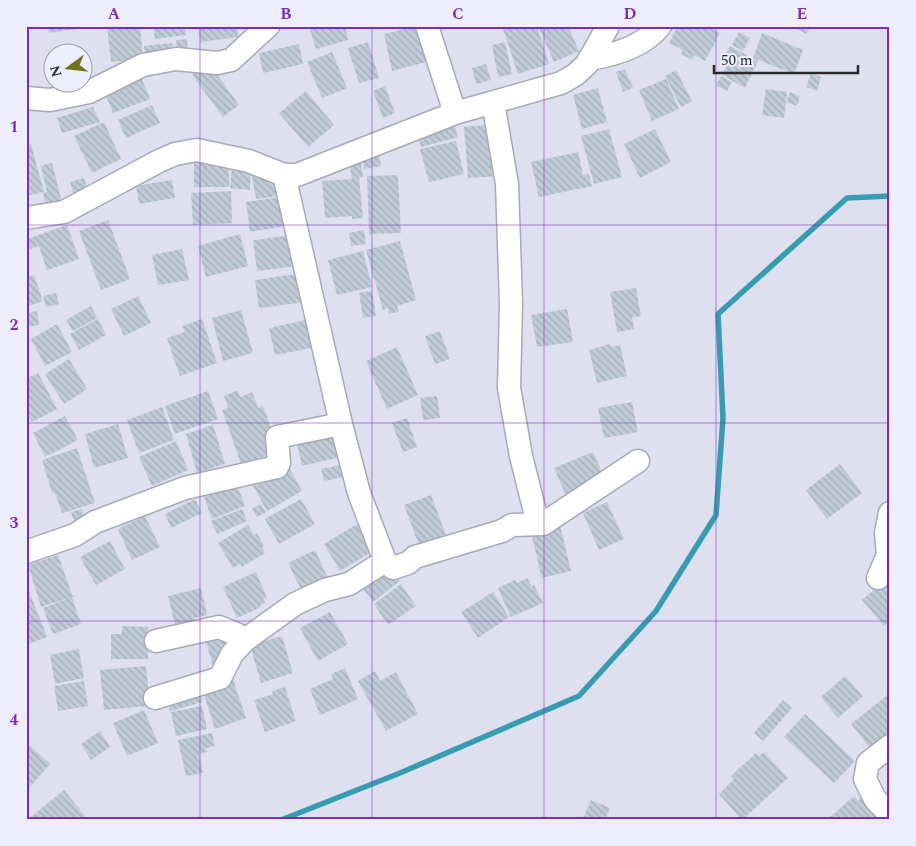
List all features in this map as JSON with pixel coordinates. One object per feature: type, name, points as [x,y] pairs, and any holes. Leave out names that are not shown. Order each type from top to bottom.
[{"type":"street","points":[[26,98],[50,100],[89,92],[143,65],[167,60],[176,59],[217,63],[231,60],[268,26]]},
{"type":"street","points":[[427,26],[455,113]]},
{"type":"street","points":[[26,218],[64,212],[159,161],[175,154],[197,150],[249,160],[284,175],[297,175],[455,113],[561,83],[575,75],[589,59],[608,26]]},
{"type":"street","points":[[589,59],[613,55],[650,38],[660,26]]},
{"type":"street","points":[[493,102],[507,184],[511,304],[509,388],[521,456],[538,524]]},
{"type":"street","points":[[284,175],[340,424],[359,493],[385,561],[393,568],[408,563],[415,557],[502,531],[512,525],[543,524],[638,462]]},
{"type":"street","points":[[26,552],[75,535],[95,522],[185,488],[277,467],[279,463],[277,437],[340,424]]},
{"type":"street","points":[[878,578],[888,555],[886,533],[890,513]]},
{"type":"street","points":[[155,698],[220,678],[232,654],[245,640],[295,604],[325,590],[349,584],[385,561]]},
{"type":"street","points":[[156,641],[219,627],[245,640]]},
{"type":"street","points":[[890,746],[868,763],[865,780],[875,799],[890,815]]},
{"type":"building","points":[[48,26],[84,26],[84,28],[49,33]]},
{"type":"building","points":[[107,26],[140,26],[143,59],[111,62]]},
{"type":"building","points":[[153,26],[185,26],[186,35],[155,39]]},
{"type":"building","points":[[198,26],[237,26],[238,37],[200,42]]},
{"type":"building","points":[[309,26],[345,26],[348,40],[316,49]]},
{"type":"building","points":[[417,26],[430,61],[392,71],[384,34]]},
{"type":"building","points":[[502,26],[537,26],[549,64],[518,74]]},
{"type":"building","points":[[543,26],[568,26],[579,51],[554,62],[539,28]]},
{"type":"building","points":[[678,26],[707,26],[720,33],[705,61],[694,55],[692,60],[681,54],[683,50],[669,43]]},
{"type":"building","points":[[788,26],[810,26],[807,34]]},
{"type":"building","points":[[739,32],[750,38],[743,51],[732,45]]},
{"type":"building","points":[[762,33],[803,50],[794,74],[753,58]]},
{"type":"building","points":[[187,39],[188,51],[177,52],[176,40]]},
{"type":"building","points":[[368,42],[379,78],[359,83],[348,48]]},
{"type":"building","points":[[505,42],[512,74],[498,77],[492,45]]},
{"type":"building","points":[[172,43],[174,64],[146,66],[144,46]]},
{"type":"building","points":[[299,44],[303,64],[263,73],[259,53]]},
{"type":"building","points":[[730,46],[758,61],[745,88],[722,75],[727,65],[722,62]]},
{"type":"building","points":[[332,52],[347,88],[322,98],[307,62]]},
{"type":"building","points":[[209,63],[239,105],[223,117],[192,75]]},
{"type":"building","points":[[486,64],[491,80],[476,84],[472,68]]},
{"type":"building","points":[[625,69],[633,88],[623,92],[616,72]]},
{"type":"building","points":[[676,70],[692,101],[681,107],[665,76]]},
{"type":"building","points":[[139,72],[150,99],[113,113],[102,86]]},
{"type":"building","points":[[811,73],[821,77],[817,91],[806,87]]},
{"type":"building","points":[[721,76],[732,82],[727,91],[716,85]]},
{"type":"building","points":[[666,79],[679,109],[652,121],[639,90]]},
{"type":"building","points":[[385,86],[395,113],[383,118],[373,91]]},
{"type":"building","points":[[598,88],[607,122],[582,129],[573,95]]},
{"type":"building","points":[[766,89],[787,92],[784,118],[762,115]]},
{"type":"building","points":[[306,91],[334,125],[308,147],[279,113]]},
{"type":"building","points":[[790,92],[800,96],[797,106],[786,102]]},
{"type":"building","points":[[152,105],[160,123],[126,138],[118,120]]},
{"type":"building","points":[[93,107],[100,122],[62,133],[57,118]]},
{"type":"building","points":[[104,122],[121,159],[92,173],[74,136]]},
{"type":"building","points":[[495,124],[499,176],[468,178],[464,127]]},
{"type":"building","points":[[455,126],[458,137],[421,147],[418,136]]},
{"type":"building","points":[[609,129],[622,177],[594,184],[581,136]]},
{"type":"building","points":[[655,129],[671,162],[640,178],[624,144]]},
{"type":"building","points":[[456,141],[464,174],[429,182],[420,149]]},
{"type":"building","points":[[31,144],[44,192],[26,196],[26,146]]},
{"type":"building","points":[[578,152],[583,175],[589,174],[592,186],[539,197],[531,162]]},
{"type":"building","points":[[379,153],[381,166],[364,169],[362,157]]},
{"type":"building","points":[[360,158],[363,177],[354,178],[359,178],[363,218],[352,219],[352,216],[325,218],[322,181],[352,179],[349,160]]},
{"type":"building","points":[[194,159],[229,159],[229,187],[194,187]]},
{"type":"building","points":[[52,163],[62,202],[46,206],[43,193],[47,192],[41,166]]},
{"type":"building","points":[[232,168],[251,169],[250,190],[230,188]]},
{"type":"building","points":[[282,172],[286,195],[256,199],[252,176]]},
{"type":"building","points":[[398,175],[401,233],[369,234],[367,176]]},
{"type":"building","points":[[84,178],[88,191],[74,196],[70,182]]},
{"type":"building","points":[[172,180],[175,198],[139,204],[136,186]]},
{"type":"building","points":[[231,191],[232,223],[193,225],[191,193]]},
{"type":"building","points":[[288,196],[293,225],[250,232],[246,202]]},
{"type":"building","points":[[108,220],[130,279],[101,290],[79,231]]},
{"type":"building","points":[[67,225],[79,259],[47,270],[39,246],[30,249],[27,239]]},
{"type":"building","points":[[364,230],[366,244],[351,246],[349,233]]},
{"type":"building","points":[[240,234],[248,266],[206,277],[198,246]]},
{"type":"building","points":[[293,235],[297,266],[257,271],[253,240]]},
{"type":"building","points":[[400,241],[416,300],[397,306],[399,312],[389,314],[388,308],[383,310],[366,250]]},
{"type":"building","points":[[182,249],[189,280],[158,285],[152,255]]},
{"type":"building","points":[[363,251],[372,287],[337,295],[328,260]]},
{"type":"building","points":[[303,273],[307,302],[259,308],[255,280]]},
{"type":"building","points":[[34,275],[43,301],[26,307],[26,277]]},
{"type":"building","points":[[636,288],[641,316],[632,317],[634,329],[617,332],[610,292]]},
{"type":"building","points":[[372,291],[376,316],[363,318],[359,293]]},
{"type":"building","points":[[56,293],[59,304],[46,307],[43,296]]},
{"type":"building","points":[[138,296],[151,323],[124,336],[111,309]]},
{"type":"building","points":[[91,306],[97,318],[73,331],[66,320]]},
{"type":"building","points":[[567,309],[573,342],[537,347],[531,315]]},
{"type":"building","points":[[241,310],[253,353],[223,361],[212,318]]},
{"type":"building","points":[[37,311],[39,325],[26,327],[26,313]]},
{"type":"building","points":[[98,319],[106,335],[79,350],[70,334]]},
{"type":"building","points":[[202,319],[217,363],[180,376],[167,338],[185,332],[182,326]]},
{"type":"building","points":[[311,319],[317,347],[275,355],[269,328]]},
{"type":"building","points":[[57,324],[72,352],[45,366],[31,339]]},
{"type":"building","points":[[440,331],[450,359],[435,364],[425,336]]},
{"type":"building","points":[[610,344],[611,347],[620,345],[627,376],[597,383],[589,350]]},
{"type":"building","points":[[397,347],[418,395],[387,409],[366,361]]},
{"type":"building","points":[[69,359],[87,389],[64,404],[45,374]]},
{"type":"building","points":[[38,373],[57,409],[32,422],[26,412],[26,379]]},
{"type":"building","points":[[238,390],[240,397],[252,392],[258,408],[263,406],[275,439],[274,453],[241,464],[222,410],[228,408],[224,396]]},
{"type":"building","points":[[208,391],[218,419],[175,434],[165,406]]},
{"type":"building","points":[[437,396],[440,418],[423,420],[420,398]]},
{"type":"building","points":[[632,402],[638,432],[604,438],[598,408]]},
{"type":"building","points":[[162,407],[174,440],[139,453],[127,420]]},
{"type":"building","points":[[65,416],[78,440],[45,457],[33,433]]},
{"type":"building","points":[[407,418],[417,447],[403,452],[392,423]]},
{"type":"building","points":[[334,422],[341,457],[302,466],[294,431]]},
{"type":"building","points":[[118,424],[128,458],[94,468],[85,434]]},
{"type":"building","points":[[213,425],[225,464],[197,473],[186,434]]},
{"type":"building","points":[[176,441],[188,470],[152,486],[139,457]]},
{"type":"building","points":[[77,448],[95,503],[62,513],[55,493],[52,493],[42,460]]},
{"type":"building","points":[[593,452],[606,481],[567,498],[554,468]]},
{"type":"building","points":[[285,460],[302,491],[267,511],[250,480]]},
{"type":"building","points":[[346,464],[348,476],[324,481],[321,469]]},
{"type":"building","points":[[840,464],[862,493],[827,519],[806,490]]},
{"type":"building","points":[[237,485],[245,506],[212,519],[204,497]]},
{"type":"building","points":[[431,495],[446,535],[419,545],[404,505]]},
{"type":"building","points":[[195,499],[202,513],[171,528],[165,514]]},
{"type":"building","points":[[301,499],[315,524],[279,544],[265,519]]},
{"type":"building","points":[[607,502],[624,539],[599,550],[583,513]]},
{"type":"building","points":[[261,504],[266,512],[257,517],[252,509]]},
{"type":"building","points":[[82,509],[85,520],[75,523],[71,512]]},
{"type":"building","points":[[242,509],[247,521],[217,534],[211,521]]},
{"type":"building","points":[[145,516],[160,547],[132,560],[118,529]]},
{"type":"building","points":[[558,517],[571,571],[542,578],[529,524]]},
{"type":"building","points":[[357,524],[373,551],[340,571],[324,544]]},
{"type":"building","points":[[248,525],[254,535],[257,533],[264,546],[262,547],[265,553],[242,567],[240,564],[233,568],[218,543]]},
{"type":"building","points":[[110,541],[125,569],[96,585],[80,557]]},
{"type":"building","points":[[315,550],[328,578],[302,591],[288,563]]},
{"type":"building","points":[[58,555],[72,595],[75,596],[41,607],[28,565]]},
{"type":"building","points":[[390,568],[400,581],[373,602],[363,589]]},
{"type":"building","points":[[256,572],[267,598],[263,599],[265,603],[260,605],[261,607],[237,618],[223,587]]},
{"type":"building","points":[[528,578],[531,586],[534,585],[543,603],[511,617],[498,588],[515,580],[517,583]]},
{"type":"building","points":[[887,579],[890,582],[890,621],[884,626],[862,600]]},
{"type":"building","points":[[26,583],[47,637],[26,645]]},
{"type":"building","points":[[401,584],[416,606],[388,625],[374,604]]},
{"type":"building","points":[[201,588],[207,615],[194,618],[195,621],[175,625],[168,596]]},
{"type":"building","points":[[493,592],[509,617],[478,638],[461,612]]},
{"type":"building","points":[[72,597],[81,624],[53,634],[43,608]]},
{"type":"building","points":[[330,612],[348,644],[318,661],[300,628]]},
{"type":"building","points":[[122,626],[148,627],[148,659],[111,659],[111,634],[122,634]]},
{"type":"building","points":[[223,633],[232,664],[214,669],[205,638]]},
{"type":"building","points":[[282,636],[293,673],[261,683],[250,645]]},
{"type":"building","points":[[79,649],[84,678],[55,684],[50,655]]},
{"type":"building","points":[[146,666],[150,706],[104,710],[100,670]]},
{"type":"building","points":[[345,668],[358,699],[320,715],[310,689],[333,679],[331,674]]},
{"type":"building","points":[[375,671],[380,681],[396,672],[418,714],[386,731],[358,681]]},
{"type":"building","points":[[845,676],[863,696],[838,718],[821,697]]},
{"type":"building","points":[[233,679],[246,718],[215,729],[202,689]]},
{"type":"building","points":[[84,681],[88,706],[58,711],[54,686]]},
{"type":"building","points":[[197,683],[203,702],[170,711],[168,704]]},
{"type":"building","points":[[285,687],[296,721],[265,732],[254,700],[273,694],[272,691]]},
{"type":"building","points":[[890,693],[890,741],[874,753],[851,724]]},
{"type":"building","points":[[783,700],[792,708],[763,741],[754,733]]},
{"type":"building","points":[[202,706],[207,729],[176,736],[171,712]]},
{"type":"building","points":[[144,710],[158,743],[127,756],[113,723]]},
{"type":"building","points":[[805,714],[855,761],[834,783],[784,737]]},
{"type":"building","points":[[100,731],[110,747],[91,760],[81,744]]},
{"type":"building","points":[[212,733],[215,746],[206,748],[207,752],[199,754],[203,773],[186,776],[178,740]]},
{"type":"building","points":[[26,742],[50,764],[29,788],[26,786]]},
{"type":"building","points":[[764,752],[788,778],[742,820],[719,794],[734,779],[731,776],[756,753],[759,756]]},
{"type":"building","points":[[64,790],[88,820],[27,820]]},
{"type":"building","points":[[854,796],[858,801],[862,797],[889,820],[827,820]]},
{"type":"building","points":[[591,800],[610,808],[605,820],[582,820]]},
{"type":"waterway","points":[[281,820],[400,773],[579,696],[656,611],[716,515],[723,418],[718,314],[847,198],[890,196]]}]
